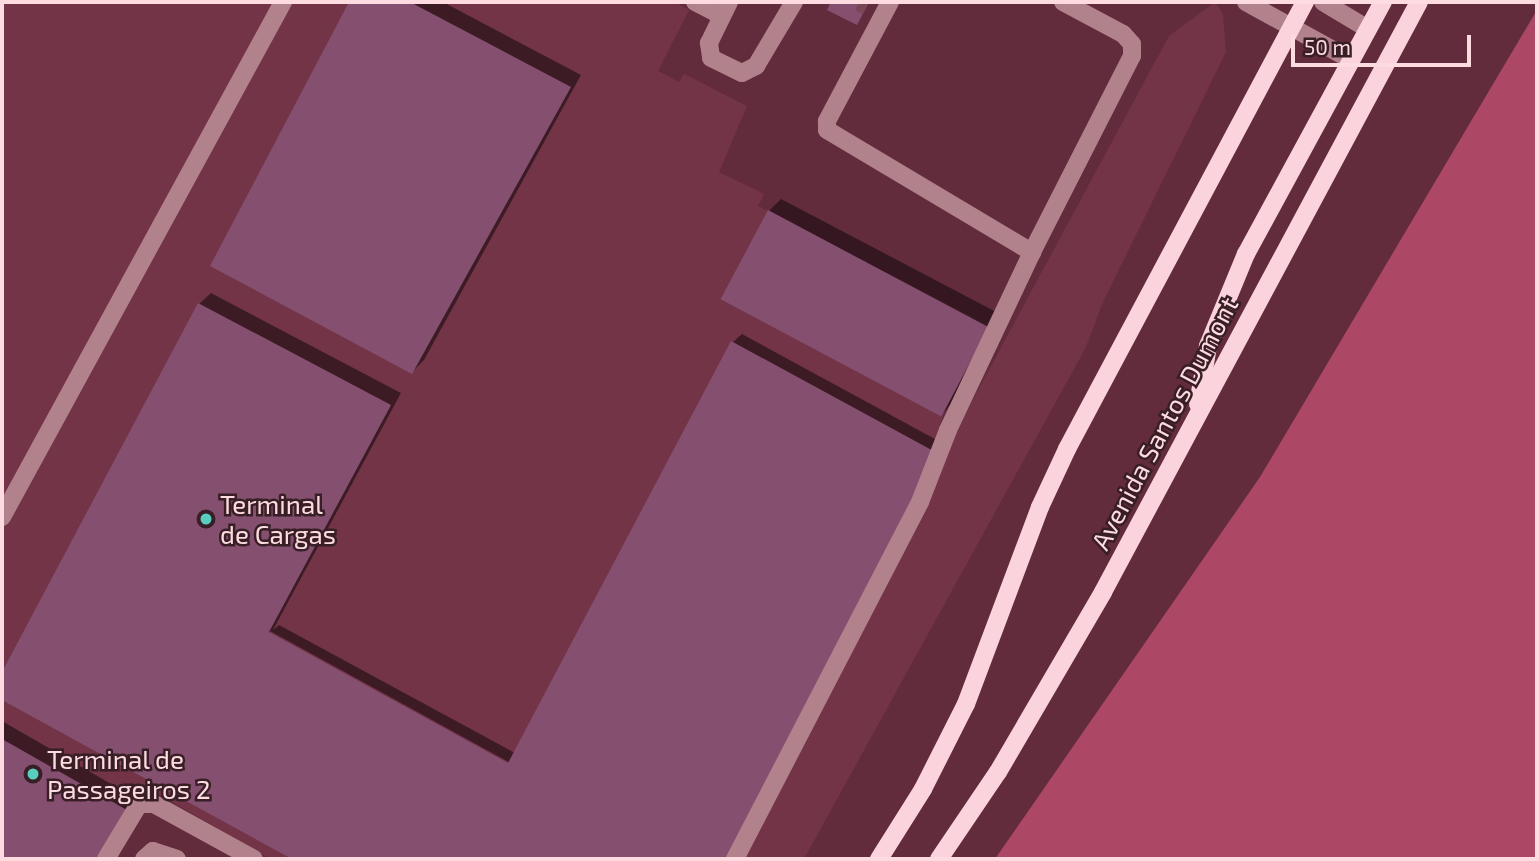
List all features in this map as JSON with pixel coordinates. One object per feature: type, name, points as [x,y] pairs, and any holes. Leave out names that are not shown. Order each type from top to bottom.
[{"type":"main road","points":[[879,859],[923,789],[971,692],[1040,507],[1067,449],[1305,2]]},
{"type":"main road","points":[[1196,418],[1208,346],[1224,304],[1383,2]]},
{"type":"main road","name":"Avenida Santos Dumont","points":[[939,859],[998,772],[1196,418],[1412,4]]},
{"type":"lane","points":[[2,517],[283,2]]},
{"type":"lane","points":[[695,2],[725,9],[709,43],[711,58],[742,73],[756,66],[794,2]]},
{"type":"lane","points":[[735,859],[920,502],[948,430],[1032,252],[1132,56],[1132,44],[1123,34],[1063,2]]},
{"type":"lane","points":[[1246,2],[1351,60]]},
{"type":"lane","points":[[1322,2],[1368,29]]},
{"type":"lane","points":[[880,7],[827,121],[827,130],[1032,252]]},
{"type":"lane","points":[[106,859],[139,804],[154,804],[254,859]]},
{"type":"lane","points":[[144,859],[153,851],[177,859]]},
{"type":"shaded area","points":[[2,2],[674,2],[689,10],[658,71],[679,82],[684,74],[747,106],[719,172],[764,194],[758,206],[990,326],[943,415],[940,426],[955,433],[1169,36],[1215,2],[1223,14],[1226,52],[1103,302],[1085,349],[804,859],[270,859],[143,785],[129,788],[119,805],[100,859],[2,859]]},
{"type":"shaded area","points":[[1537,10],[1537,859],[995,859],[1260,477]]},
{"type":"building","points":[[349,2],[410,2],[571,87],[412,374],[210,266]]},
{"type":"building","points":[[831,2],[869,2],[857,25],[827,10]]},
{"type":"building","points":[[768,210],[989,327],[941,417],[721,299]]},
{"type":"building","points":[[198,303],[391,405],[269,632],[508,763],[731,341],[939,454],[730,859],[292,859],[2,700],[2,672]]},
{"type":"building","name":"Terminal de Passageiros 2","points":[[2,739],[127,810],[99,859],[2,859]]},
{"type":"tunnel","points":[[859,2],[867,6]]},
{"type":"place","name":"Terminal de Cargas","points":[[206,519]]},
{"type":"place","name":"Terminal de Passageiros 2","points":[[33,774]]}]
